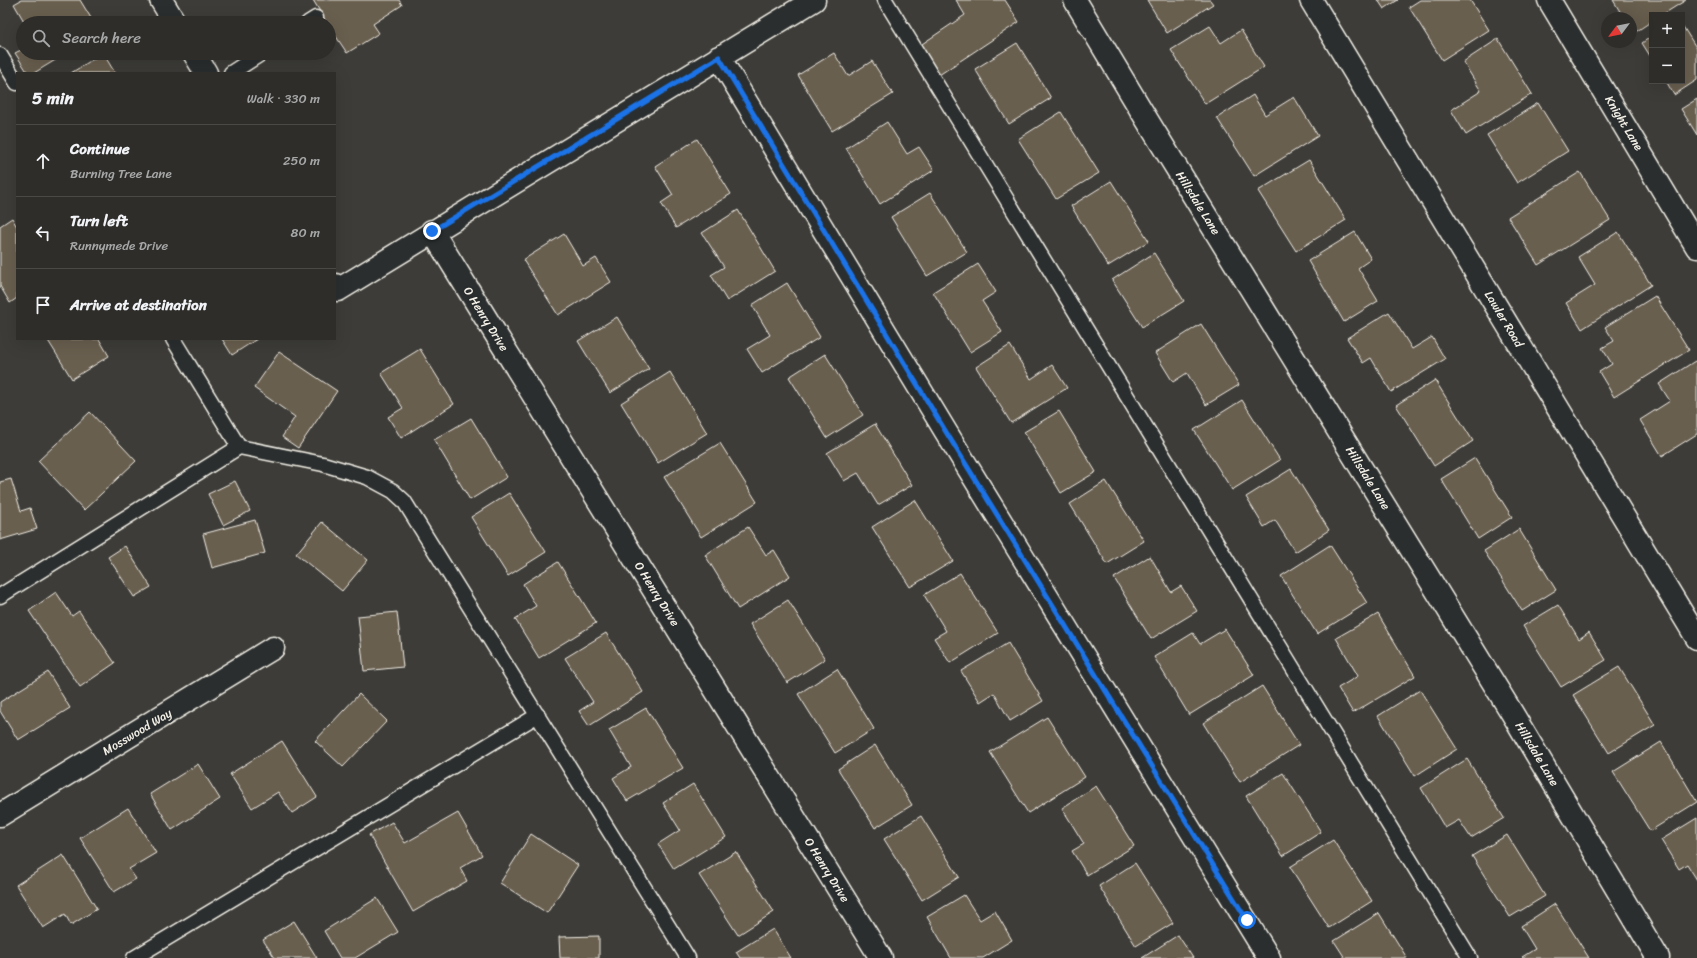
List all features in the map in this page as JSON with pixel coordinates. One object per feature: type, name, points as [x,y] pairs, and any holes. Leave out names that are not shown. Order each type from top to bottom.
[{"type":"street","points":[[161,0],[171,16]]},
{"type":"street","points":[[336,287],[432,231],[814,0]]},
{"type":"street","name":"Hillsdale Lane","points":[[1075,0],[1147,120],[1508,706],[1658,958]]},
{"type":"street","name":"Lawler Road","points":[[1311,0],[1697,638]]},
{"type":"street","name":"Knight Lane","points":[[1549,0],[1697,247]]},
{"type":"street","points":[[719,57],[946,432],[1269,958]]},
{"type":"street","points":[[198,60],[205,72]]},
{"type":"street","name":"O Henry Drive","points":[[432,231],[881,958]]},
{"type":"street","name":"Mosswood Way","points":[[0,815],[273,648]]},
{"type":"lane","points":[[885,0],[1470,958]]},
{"type":"lane","points":[[0,55],[16,81]]},
{"type":"lane","points":[[233,72],[251,60]]},
{"type":"lane","points":[[174,340],[238,447]]},
{"type":"lane","points":[[0,596],[238,447],[323,464],[367,476],[393,491],[404,501],[688,958]]},
{"type":"lane","points":[[134,958],[538,715]]},
{"type":"building","points":[[21,0],[80,0],[90,16],[21,16],[14,4]]},
{"type":"building","points":[[313,0],[399,0],[402,5],[373,24],[379,33],[347,53],[336,36],[336,16],[323,16]]},
{"type":"building","points":[[956,0],[1005,0],[1019,22],[939,75],[919,46],[965,15]]},
{"type":"building","points":[[1147,0],[1210,0],[1213,4],[1167,33]]},
{"type":"building","points":[[1378,0],[1398,0],[1384,9]]},
{"type":"building","points":[[1420,0],[1470,0],[1489,30],[1442,60],[1409,7]]},
{"type":"building","points":[[1613,0],[1686,0],[1667,12],[1649,12],[1649,23],[1637,31],[1637,12],[1620,12]]},
{"type":"building","points":[[1210,26],[1221,43],[1241,30],[1264,67],[1205,104],[1171,50]]},
{"type":"building","points":[[1685,30],[1697,49],[1697,80],[1674,95],[1668,84],[1685,84]]},
{"type":"building","points":[[1649,38],[1649,54],[1642,43]]},
{"type":"building","points":[[1498,39],[1532,94],[1466,135],[1451,110],[1481,91],[1463,62]]},
{"type":"building","points":[[1017,43],[1051,98],[1009,124],[975,69]]},
{"type":"building","points":[[834,53],[848,76],[872,61],[893,94],[832,131],[798,75]]},
{"type":"building","points":[[20,60],[55,60],[36,72],[27,72]]},
{"type":"building","points":[[92,60],[107,60],[114,72],[73,72]]},
{"type":"building","points":[[1253,95],[1265,115],[1294,97],[1318,136],[1254,176],[1217,118]]},
{"type":"building","points":[[1697,99],[1697,135],[1681,109]]},
{"type":"building","points":[[1538,103],[1568,151],[1517,183],[1487,135]]},
{"type":"building","points":[[1061,112],[1099,173],[1056,199],[1018,139]]},
{"type":"building","points":[[887,122],[907,154],[919,147],[934,170],[880,204],[846,148]]},
{"type":"building","points":[[697,139],[731,194],[676,228],[661,203],[673,195],[655,166]]},
{"type":"building","points":[[1309,160],[1346,220],[1296,251],[1258,191]]},
{"type":"building","points":[[1580,172],[1610,220],[1538,265],[1508,217]]},
{"type":"building","points":[[1111,181],[1149,241],[1108,266],[1071,206]]},
{"type":"building","points":[[930,193],[967,252],[927,276],[891,217]]},
{"type":"building","points":[[738,210],[775,271],[727,301],[711,275],[724,267],[702,233]]},
{"type":"building","points":[[12,218],[16,225],[16,299],[10,303],[0,286],[0,226]]},
{"type":"building","points":[[1355,232],[1371,259],[1358,268],[1378,301],[1344,322],[1308,261]]},
{"type":"building","points":[[1618,232],[1651,285],[1582,329],[1566,303],[1595,285],[1578,257]]},
{"type":"building","points":[[564,234],[583,266],[596,258],[611,282],[558,315],[523,260]]},
{"type":"building","points":[[1154,253],[1184,301],[1142,327],[1112,280]]},
{"type":"building","points":[[978,264],[996,292],[982,301],[1002,332],[970,352],[933,292]]},
{"type":"building","points":[[787,283],[820,337],[762,373],[747,349],[770,335],[752,305]]},
{"type":"building","points":[[1655,296],[1689,350],[1614,397],[1599,372],[1612,364],[1602,348],[1614,341],[1605,327]]},
{"type":"building","points":[[1389,312],[1412,349],[1432,337],[1445,359],[1391,392],[1371,358],[1363,363],[1347,338]]},
{"type":"building","points":[[617,317],[649,369],[610,393],[578,341]]},
{"type":"building","points":[[1201,324],[1239,385],[1206,405],[1187,373],[1173,382],[1155,353]]},
{"type":"building","points":[[48,340],[100,340],[109,356],[72,379]]},
{"type":"building","points":[[223,340],[255,340],[232,355]]},
{"type":"building","points":[[1010,345],[1031,379],[1052,365],[1067,388],[1011,423],[976,367]]},
{"type":"building","points":[[420,349],[454,404],[401,438],[388,417],[403,408],[381,373]]},
{"type":"building","points":[[279,352],[337,391],[298,448],[282,437],[295,417],[254,388]]},
{"type":"building","points":[[825,354],[863,415],[827,438],[789,377]]},
{"type":"building","points":[[1695,361],[1697,363],[1697,434],[1662,456],[1640,420],[1670,401],[1659,384]]},
{"type":"building","points":[[670,372],[707,433],[658,463],[621,403]]},
{"type":"building","points":[[1435,380],[1473,441],[1434,466],[1396,405]]},
{"type":"building","points":[[1242,400],[1280,460],[1232,490],[1194,430]]},
{"type":"building","points":[[1059,411],[1096,472],[1061,493],[1024,432]]},
{"type":"building","points":[[90,412],[136,461],[84,510],[38,461]]},
{"type":"building","points":[[471,418],[507,477],[470,500],[434,440]]},
{"type":"building","points":[[875,424],[912,485],[878,505],[858,473],[844,481],[827,453]]},
{"type":"building","points":[[720,443],[757,502],[701,537],[664,477]]},
{"type":"building","points":[[1475,458],[1512,517],[1478,539],[1441,479]]},
{"type":"building","points":[[1291,469],[1329,530],[1295,552],[1275,520],[1264,527],[1246,497]]},
{"type":"building","points":[[11,479],[21,511],[30,508],[37,529],[0,540],[0,482]]},
{"type":"building","points":[[235,481],[250,511],[223,525],[208,494]]},
{"type":"building","points":[[1106,481],[1144,541],[1107,564],[1070,504]]},
{"type":"building","points":[[509,493],[546,552],[508,576],[471,517]]},
{"type":"building","points":[[915,500],[953,561],[910,587],[872,527]]},
{"type":"building","points":[[255,520],[265,553],[212,568],[203,534]]},
{"type":"building","points":[[322,522],[368,560],[342,591],[296,554]]},
{"type":"building","points":[[748,527],[766,555],[774,550],[790,576],[738,609],[705,555]]},
{"type":"building","points":[[1519,529],[1556,590],[1522,611],[1484,551]]},
{"type":"building","points":[[1330,545],[1367,603],[1317,634],[1281,576]]},
{"type":"building","points":[[125,546],[151,587],[134,597],[108,557]]},
{"type":"building","points":[[1150,556],[1171,592],[1181,586],[1197,611],[1151,639],[1114,578]]},
{"type":"building","points":[[558,562],[596,623],[539,658],[515,619],[536,606],[523,584]]},
{"type":"building","points":[[960,573],[998,633],[950,663],[934,638],[946,631],[924,595]]},
{"type":"building","points":[[56,592],[72,616],[79,611],[115,663],[80,687],[29,611]]},
{"type":"building","points":[[788,600],[825,659],[787,683],[750,624]]},
{"type":"building","points":[[1558,605],[1579,639],[1589,632],[1606,660],[1561,687],[1523,626]]},
{"type":"building","points":[[397,612],[403,667],[364,671],[358,616]]},
{"type":"building","points":[[1378,614],[1415,676],[1353,713],[1338,688],[1358,676],[1336,638]]},
{"type":"building","points":[[1225,629],[1254,675],[1189,715],[1154,657],[1193,633],[1200,644]]},
{"type":"building","points":[[606,633],[643,692],[589,726],[579,711],[593,702],[565,658]]},
{"type":"building","points":[[1008,643],[1043,701],[1010,721],[994,693],[980,702],[961,671]]},
{"type":"building","points":[[1619,667],[1655,725],[1609,753],[1573,695]]},
{"type":"building","points":[[837,669],[874,729],[835,753],[798,694]]},
{"type":"building","points":[[48,672],[70,708],[18,740],[0,711],[0,702]]},
{"type":"building","points":[[1262,686],[1299,745],[1240,782],[1203,723]]},
{"type":"building","points":[[1420,690],[1457,749],[1415,776],[1378,716]]},
{"type":"building","points":[[359,694],[387,721],[343,767],[315,741]]},
{"type":"building","points":[[646,708],[683,768],[627,801],[613,778],[631,767],[609,730]]},
{"type":"building","points":[[1047,717],[1085,777],[1028,813],[990,752]]},
{"type":"building","points":[[282,741],[317,797],[292,813],[278,792],[252,808],[230,774]]},
{"type":"building","points":[[1661,742],[1697,802],[1650,831],[1613,772]]},
{"type":"building","points":[[875,745],[912,805],[875,828],[838,769]]},
{"type":"building","points":[[1467,759],[1504,818],[1471,838],[1459,820],[1445,828],[1421,788]]},
{"type":"building","points":[[198,764],[220,799],[172,830],[150,794]]},
{"type":"building","points":[[1283,773],[1321,832],[1283,856],[1246,796]]},
{"type":"building","points":[[693,784],[726,837],[674,869],[658,844],[680,830],[663,803]]},
{"type":"building","points":[[1096,786],[1134,846],[1087,875],[1072,851],[1084,844],[1062,808]]},
{"type":"building","points":[[128,808],[156,853],[129,869],[136,879],[114,892],[80,838]]},
{"type":"building","points":[[458,813],[482,855],[460,868],[467,881],[413,912],[369,835],[392,822],[405,843]]},
{"type":"building","points":[[921,816],[959,877],[922,900],[884,839]]},
{"type":"building","points":[[1697,818],[1697,880],[1687,864],[1679,869],[1661,840]]},
{"type":"building","points":[[531,834],[578,865],[547,913],[500,883]]},
{"type":"building","points":[[1507,835],[1545,896],[1510,917],[1472,856]]},
{"type":"building","points":[[1333,840],[1372,901],[1329,928],[1290,867]]},
{"type":"building","points":[[736,852],[774,912],[738,935],[699,875]]},
{"type":"building","points":[[63,855],[97,909],[71,925],[65,914],[43,928],[16,885]]},
{"type":"building","points":[[1135,863],[1173,923],[1136,946],[1099,886]]},
{"type":"building","points":[[964,895],[980,920],[995,911],[1012,940],[983,958],[951,958],[927,917]]},
{"type":"building","points":[[377,898],[398,932],[355,958],[340,958],[324,931]]},
{"type":"building","points":[[1555,904],[1589,958],[1522,957],[1535,949],[1521,926]]},
{"type":"building","points":[[1379,913],[1407,958],[1345,958],[1334,941]]},
{"type":"building","points":[[294,921],[317,958],[275,958],[263,940]]},
{"type":"building","points":[[773,929],[791,958],[740,958],[736,952]]},
{"type":"building","points":[[1178,935],[1193,958],[1142,958]]},
{"type":"building","points":[[599,936],[599,958],[560,958],[559,937]]},
{"type":"route","points":[[432,231],[719,57],[946,432],[1247,920]]}]
